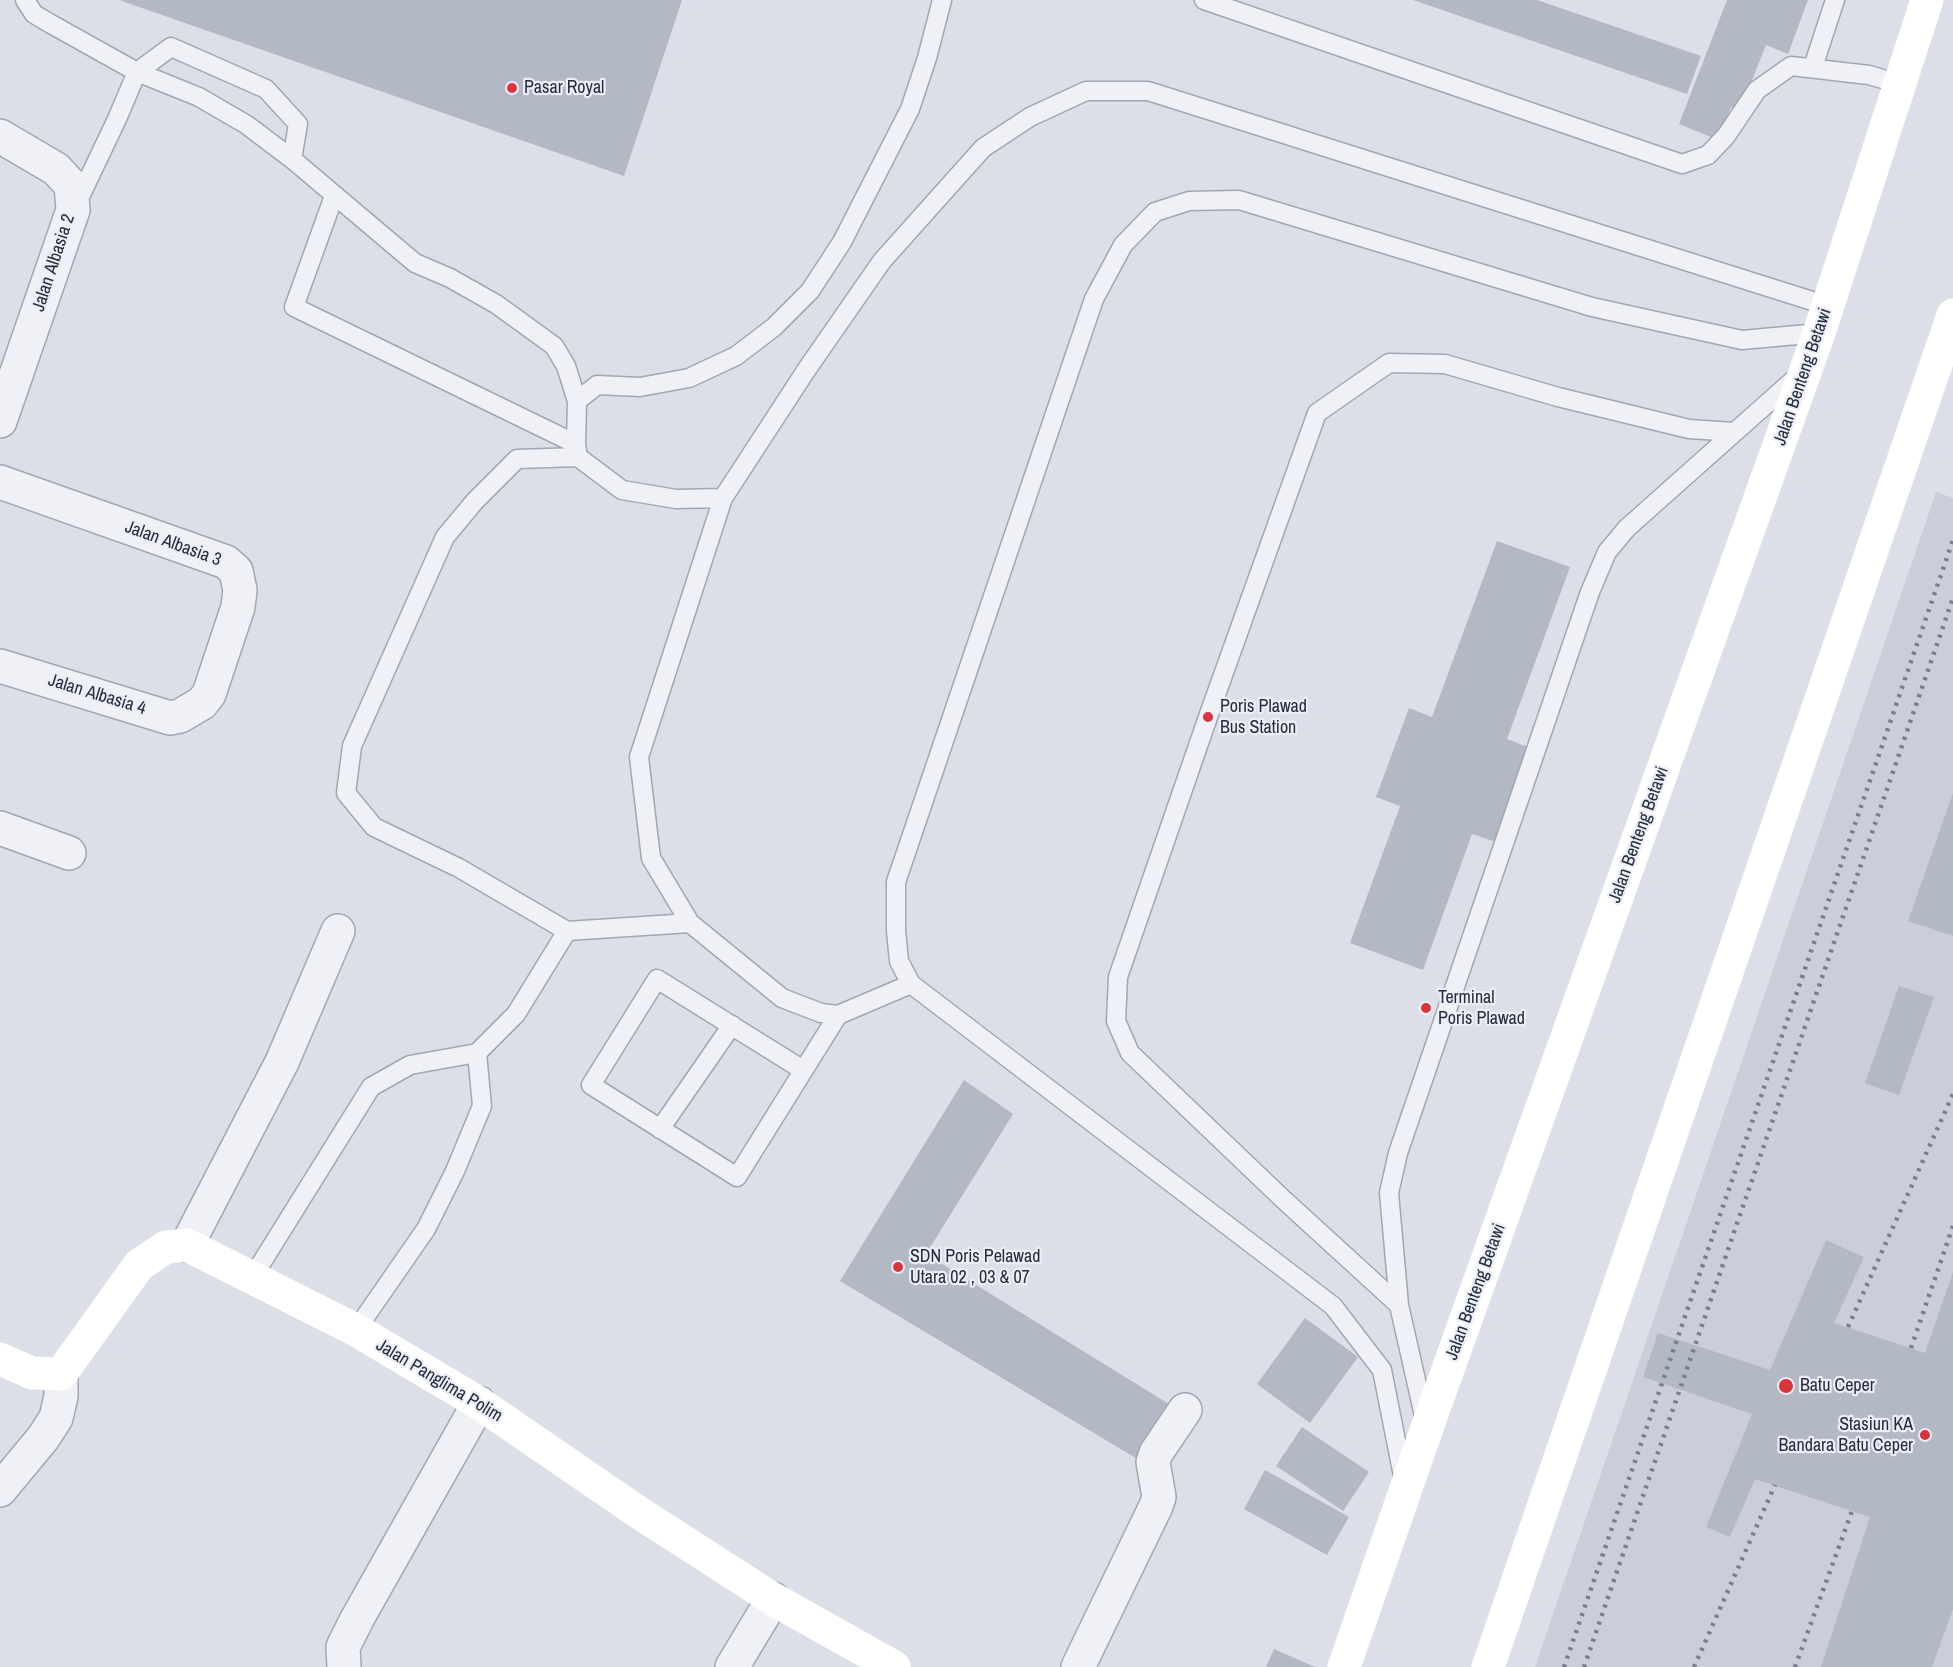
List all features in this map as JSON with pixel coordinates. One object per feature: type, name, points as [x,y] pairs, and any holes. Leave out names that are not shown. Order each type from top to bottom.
[{"type":"main road","name":"Jalan Benteng Betawi","points":[[1344,1667],[1427,1428],[1824,320],[1927,0]]},
{"type":"main road","points":[[1488,1667],[1953,315]]},
{"type":"main road","points":[[0,1359],[32,1373],[61,1374],[139,1265],[166,1247],[187,1245]]},
{"type":"main road","name":"Jalan Panglima Polim","points":[[187,1245],[356,1330],[479,1403],[638,1512],[773,1599],[894,1667]]},
{"type":"street","name":"Jalan Albasia 2","points":[[0,136],[56,169],[71,185],[73,210],[0,421]]},
{"type":"street","name":"Jalan Albasia 3","points":[[0,482],[226,562],[236,571],[240,590],[237,607],[209,694],[193,710]]},
{"type":"street","name":"Jalan Albasia 4","points":[[0,666],[170,718],[193,710]]},
{"type":"street","points":[[0,828],[69,853]]},
{"type":"street","points":[[187,1245],[282,1062],[338,931]]},
{"type":"street","points":[[0,1490],[43,1438],[56,1418],[62,1396],[61,1374]]},
{"type":"street","points":[[344,1667],[343,1647],[357,1619],[479,1403]]},
{"type":"street","points":[[1078,1667],[1156,1506],[1159,1497],[1153,1462],[1156,1453],[1185,1410]]},
{"type":"street","points":[[732,1667],[773,1599]]},
{"type":"lane","points":[[25,0],[34,14],[137,72],[199,97],[247,125],[292,159],[415,263],[450,278],[496,304],[554,346],[566,366],[577,401],[577,450]]},
{"type":"lane","points":[[577,401],[597,385],[640,387],[689,378],[736,356],[774,327],[810,291],[842,242],[910,109],[927,58],[942,0]]},
{"type":"lane","points":[[1204,0],[1682,164],[1708,155],[1726,136],[1757,90],[1791,66],[1869,75],[1900,84]]},
{"type":"lane","points":[[1813,67],[1835,0]]},
{"type":"lane","points":[[73,210],[137,72],[171,47],[266,89],[298,124],[292,159]]},
{"type":"lane","points":[[910,984],[838,1015],[821,1013],[782,998],[690,923],[651,858],[639,757],[723,498],[807,369],[890,253],[983,148],[1029,117],[1086,91],[1148,91],[1824,320]]},
{"type":"lane","points":[[334,196],[294,307],[577,450],[622,490],[676,499],[723,498]]},
{"type":"lane","points":[[1406,1491],[1382,1370],[1333,1306],[910,984],[899,961],[896,931],[896,882],[1094,299],[1123,245],[1155,212],[1189,201],[1239,200],[1593,307],[1742,340],[1824,320]]},
{"type":"lane","points":[[1399,1305],[1284,1200],[1130,1053],[1116,1021],[1118,977],[1317,413],[1389,363],[1445,364],[1558,397],[1689,429],[1734,432]]},
{"type":"lane","points":[[1427,1428],[1399,1305],[1389,1193],[1398,1154],[1590,592],[1607,552],[1627,528],[1806,369]]},
{"type":"lane","points":[[577,450],[517,459],[475,501],[445,537],[352,746],[346,793],[374,827],[459,868],[567,932],[690,923]]},
{"type":"lane","points":[[252,1278],[371,1087],[410,1065],[477,1053],[516,1014],[567,932]]},
{"type":"lane","points":[[803,1070],[657,979],[591,1085],[736,1177],[838,1015]]},
{"type":"lane","points":[[660,1129],[732,1025]]},
{"type":"lane","points":[[356,1330],[426,1229],[455,1171],[482,1106],[477,1053]]},
{"type":"shaded area","points":[[1936,492],[1953,498],[1953,1667],[1535,1667]]},
{"type":"building","name":"Pasar Royal","points":[[119,0],[682,0],[624,176]]},
{"type":"building","points":[[1413,0],[1537,0],[1701,56],[1687,94]]},
{"type":"building","points":[[1727,0],[1808,0],[1788,54],[1766,45],[1740,111],[1731,107],[1718,140],[1679,124]]},
{"type":"building","points":[[1497,541],[1570,567],[1507,739],[1530,748],[1496,842],[1472,834],[1423,970],[1350,943],[1400,806],[1376,797],[1409,708],[1432,717]]},
{"type":"building","points":[[1953,793],[1953,936],[1908,921]]},
{"type":"building","points":[[1899,986],[1934,997],[1899,1095],[1865,1083]]},
{"type":"building","name":"SDN Poris Pelawad Utara 02 , 03 & 07","points":[[964,1080],[1013,1114],[926,1254],[1177,1409],[1144,1463],[840,1281]]},
{"type":"building","points":[[1826,1240],[1864,1257],[1834,1323],[1925,1353],[1953,1272],[1953,1609],[1932,1667],[1821,1667],[1870,1517],[1755,1479],[1730,1537],[1706,1527],[1752,1414],[1643,1377],[1658,1333],[1770,1370]]},
{"type":"building","points":[[1305,1318],[1358,1357],[1310,1423],[1257,1384]]},
{"type":"building","points":[[1302,1427],[1369,1472],[1343,1511],[1276,1466]]},
{"type":"building","points":[[1265,1470],[1349,1517],[1327,1555],[1244,1509]]},
{"type":"building","points":[[1274,1649],[1315,1667],[1266,1667]]},
{"type":"railway","points":[[1564,1667],[1953,540]]},
{"type":"railway","points":[[1584,1667],[1953,598]]},
{"type":"railway","points":[[1848,1327],[1953,1094]]},
{"type":"railway","points":[[1911,1348],[1953,1226]]},
{"type":"railway","points":[[1694,1667],[1775,1485]]},
{"type":"railway","points":[[1795,1667],[1852,1511]]},
{"type":"place","name":"Pasar Royal","points":[[512,88]]},
{"type":"place","name":"Poris Plawad Bus Station","points":[[1208,717]]},
{"type":"place","name":"Terminal Poris Plawad","points":[[1426,1008]]},
{"type":"place","name":"SDN Poris Pelawad Utara 02 , 03 & 07","points":[[898,1267]]},
{"type":"place","name":"Batu Ceper","points":[[1786,1386]]},
{"type":"place","name":"Stasiun KA Bandara Batu Ceper","points":[[1925,1435]]}]
